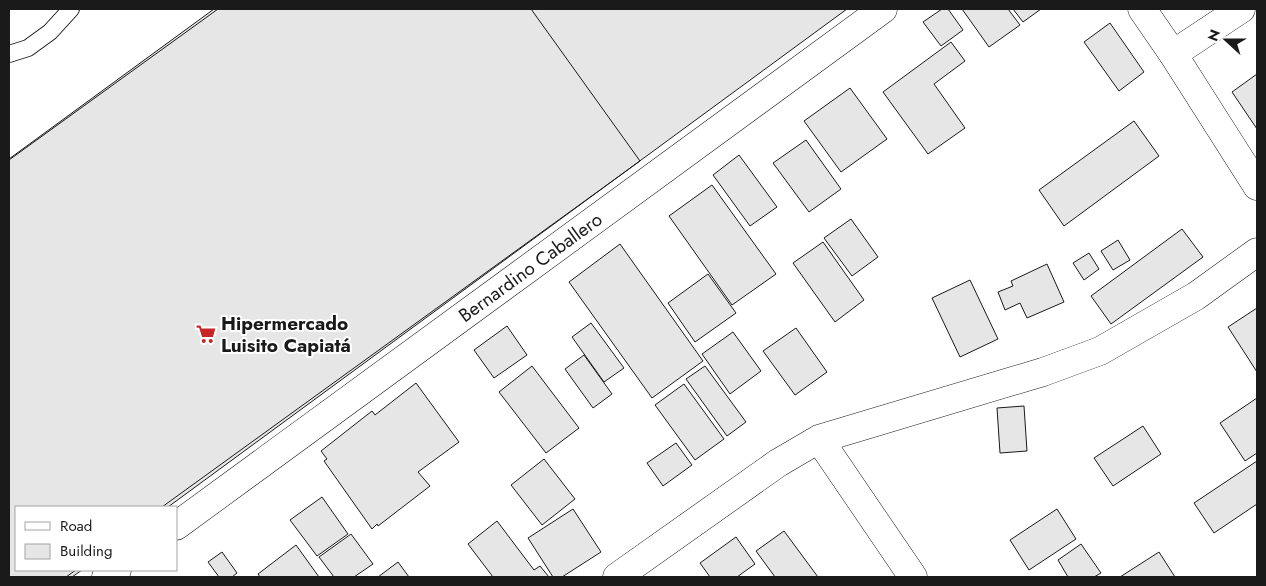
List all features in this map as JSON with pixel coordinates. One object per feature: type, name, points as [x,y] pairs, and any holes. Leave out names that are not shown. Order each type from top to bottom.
[{"type":"street","name":"Bernardino Caballero","points":[[178,525],[883,9]]},
{"type":"street","points":[[1142,9],[1257,186]]},
{"type":"street","points":[[1173,54],[1241,9]]},
{"type":"street","points":[[617,577],[778,463],[819,439],[1043,372],[1100,351],[1196,296],[1257,252]]},
{"type":"street","points":[[819,439],[913,577]]},
{"type":"lane","points":[[9,54],[28,48],[50,32],[71,9]]},
{"type":"building","name":"Hipermercado Luisito Capiatá","points":[[214,9],[847,9],[169,506],[15,506],[15,571],[81,571],[72,577],[9,577],[9,159]]},
{"type":"building","name":"Hipermercado Luisito Capiatá","points":[[218,9],[531,9],[640,161],[163,506],[15,506],[15,571],[75,571],[66,577],[9,577],[9,160]]},
{"type":"building","points":[[942,9],[948,9],[963,30],[941,46],[923,22]]},
{"type":"building","points":[[962,9],[1008,9],[1020,25],[989,47]]},
{"type":"building","points":[[1013,9],[1041,9],[1023,22]]},
{"type":"building","points":[[1110,23],[1144,72],[1119,91],[1084,42]]},
{"type":"building","points":[[951,42],[965,61],[934,84],[965,128],[928,154],[883,92]]},
{"type":"building","points":[[1257,74],[1257,129],[1232,92]]},
{"type":"building","points":[[850,88],[887,139],[841,172],[804,121]]},
{"type":"building","points":[[1134,121],[1159,156],[1064,226],[1039,190]]},
{"type":"building","points":[[806,140],[841,189],[809,212],[773,163]]},
{"type":"building","points":[[739,155],[777,207],[750,226],[713,175]]},
{"type":"building","points":[[712,185],[776,274],[732,305],[669,216]]},
{"type":"building","points":[[851,219],[878,257],[852,276],[824,238]]},
{"type":"building","points":[[1182,229],[1203,257],[1111,324],[1091,296]]},
{"type":"building","points":[[1118,240],[1130,260],[1113,270],[1101,251]]},
{"type":"building","points":[[823,242],[864,300],[835,322],[793,263]]},
{"type":"building","points":[[620,244],[703,361],[652,398],[569,282]]},
{"type":"building","points":[[1089,253],[1099,269],[1084,280],[1073,263]]},
{"type":"building","points":[[1047,264],[1064,302],[1027,318],[1020,303],[1005,310],[998,292],[1013,286],[1011,281]]},
{"type":"building","points":[[708,274],[736,313],[695,342],[668,303]]},
{"type":"building","points":[[970,280],[998,339],[960,357],[932,298]]},
{"type":"building","points":[[1257,308],[1257,372],[1228,327]]},
{"type":"building","points":[[591,323],[624,368],[604,382],[572,337]]},
{"type":"building","points":[[507,326],[527,355],[494,378],[474,350]]},
{"type":"building","points":[[796,328],[827,372],[795,395],[763,351]]},
{"type":"building","points":[[733,332],[761,371],[730,394],[702,354]]},
{"type":"building","points":[[584,355],[612,394],[593,408],[565,369]]},
{"type":"building","points":[[532,366],[579,428],[546,453],[499,392]]},
{"type":"building","points":[[705,366],[746,422],[727,436],[686,379]]},
{"type":"building","points":[[416,383],[459,442],[418,472],[430,486],[372,529],[324,461],[327,459],[321,451],[372,411],[375,415]]},
{"type":"building","points":[[684,384],[724,439],[695,460],[655,405]]},
{"type":"building","points":[[1257,398],[1257,453],[1245,461],[1220,423]]},
{"type":"building","points":[[1024,406],[1027,451],[1000,453],[997,408]]},
{"type":"building","points":[[1143,426],[1161,454],[1113,486],[1094,458]]},
{"type":"building","points":[[676,443],[692,465],[663,486],[647,463]]},
{"type":"building","points":[[544,459],[575,499],[542,525],[511,485]]},
{"type":"building","points":[[1257,461],[1257,504],[1214,533],[1194,503]]},
{"type":"building","points":[[322,497],[348,534],[317,556],[290,520]]},
{"type":"building","points":[[573,509],[601,552],[562,577],[553,577],[528,538]]},
{"type":"building","points":[[1057,509],[1076,539],[1029,570],[1010,540]]},
{"type":"building","points":[[497,521],[534,570],[540,566],[549,577],[493,577],[468,544]]},
{"type":"building","points":[[784,531],[818,577],[775,577],[756,551]]},
{"type":"building","points":[[351,534],[373,564],[354,577],[334,577],[319,557]]},
{"type":"building","points":[[736,537],[755,564],[737,577],[710,577],[700,563]]},
{"type":"building","points":[[1081,544],[1101,573],[1094,577],[1068,577],[1058,560]]},
{"type":"building","points":[[296,545],[319,577],[260,577],[258,574]]},
{"type":"building","points":[[222,552],[237,573],[232,577],[219,577],[208,562]]},
{"type":"building","points":[[1159,552],[1175,577],[1120,577]]},
{"type":"building","points":[[398,562],[409,577],[378,577]]},
{"type":"place","name":"Hipermercado Luisito Capiatá","points":[[206,334]]}]
